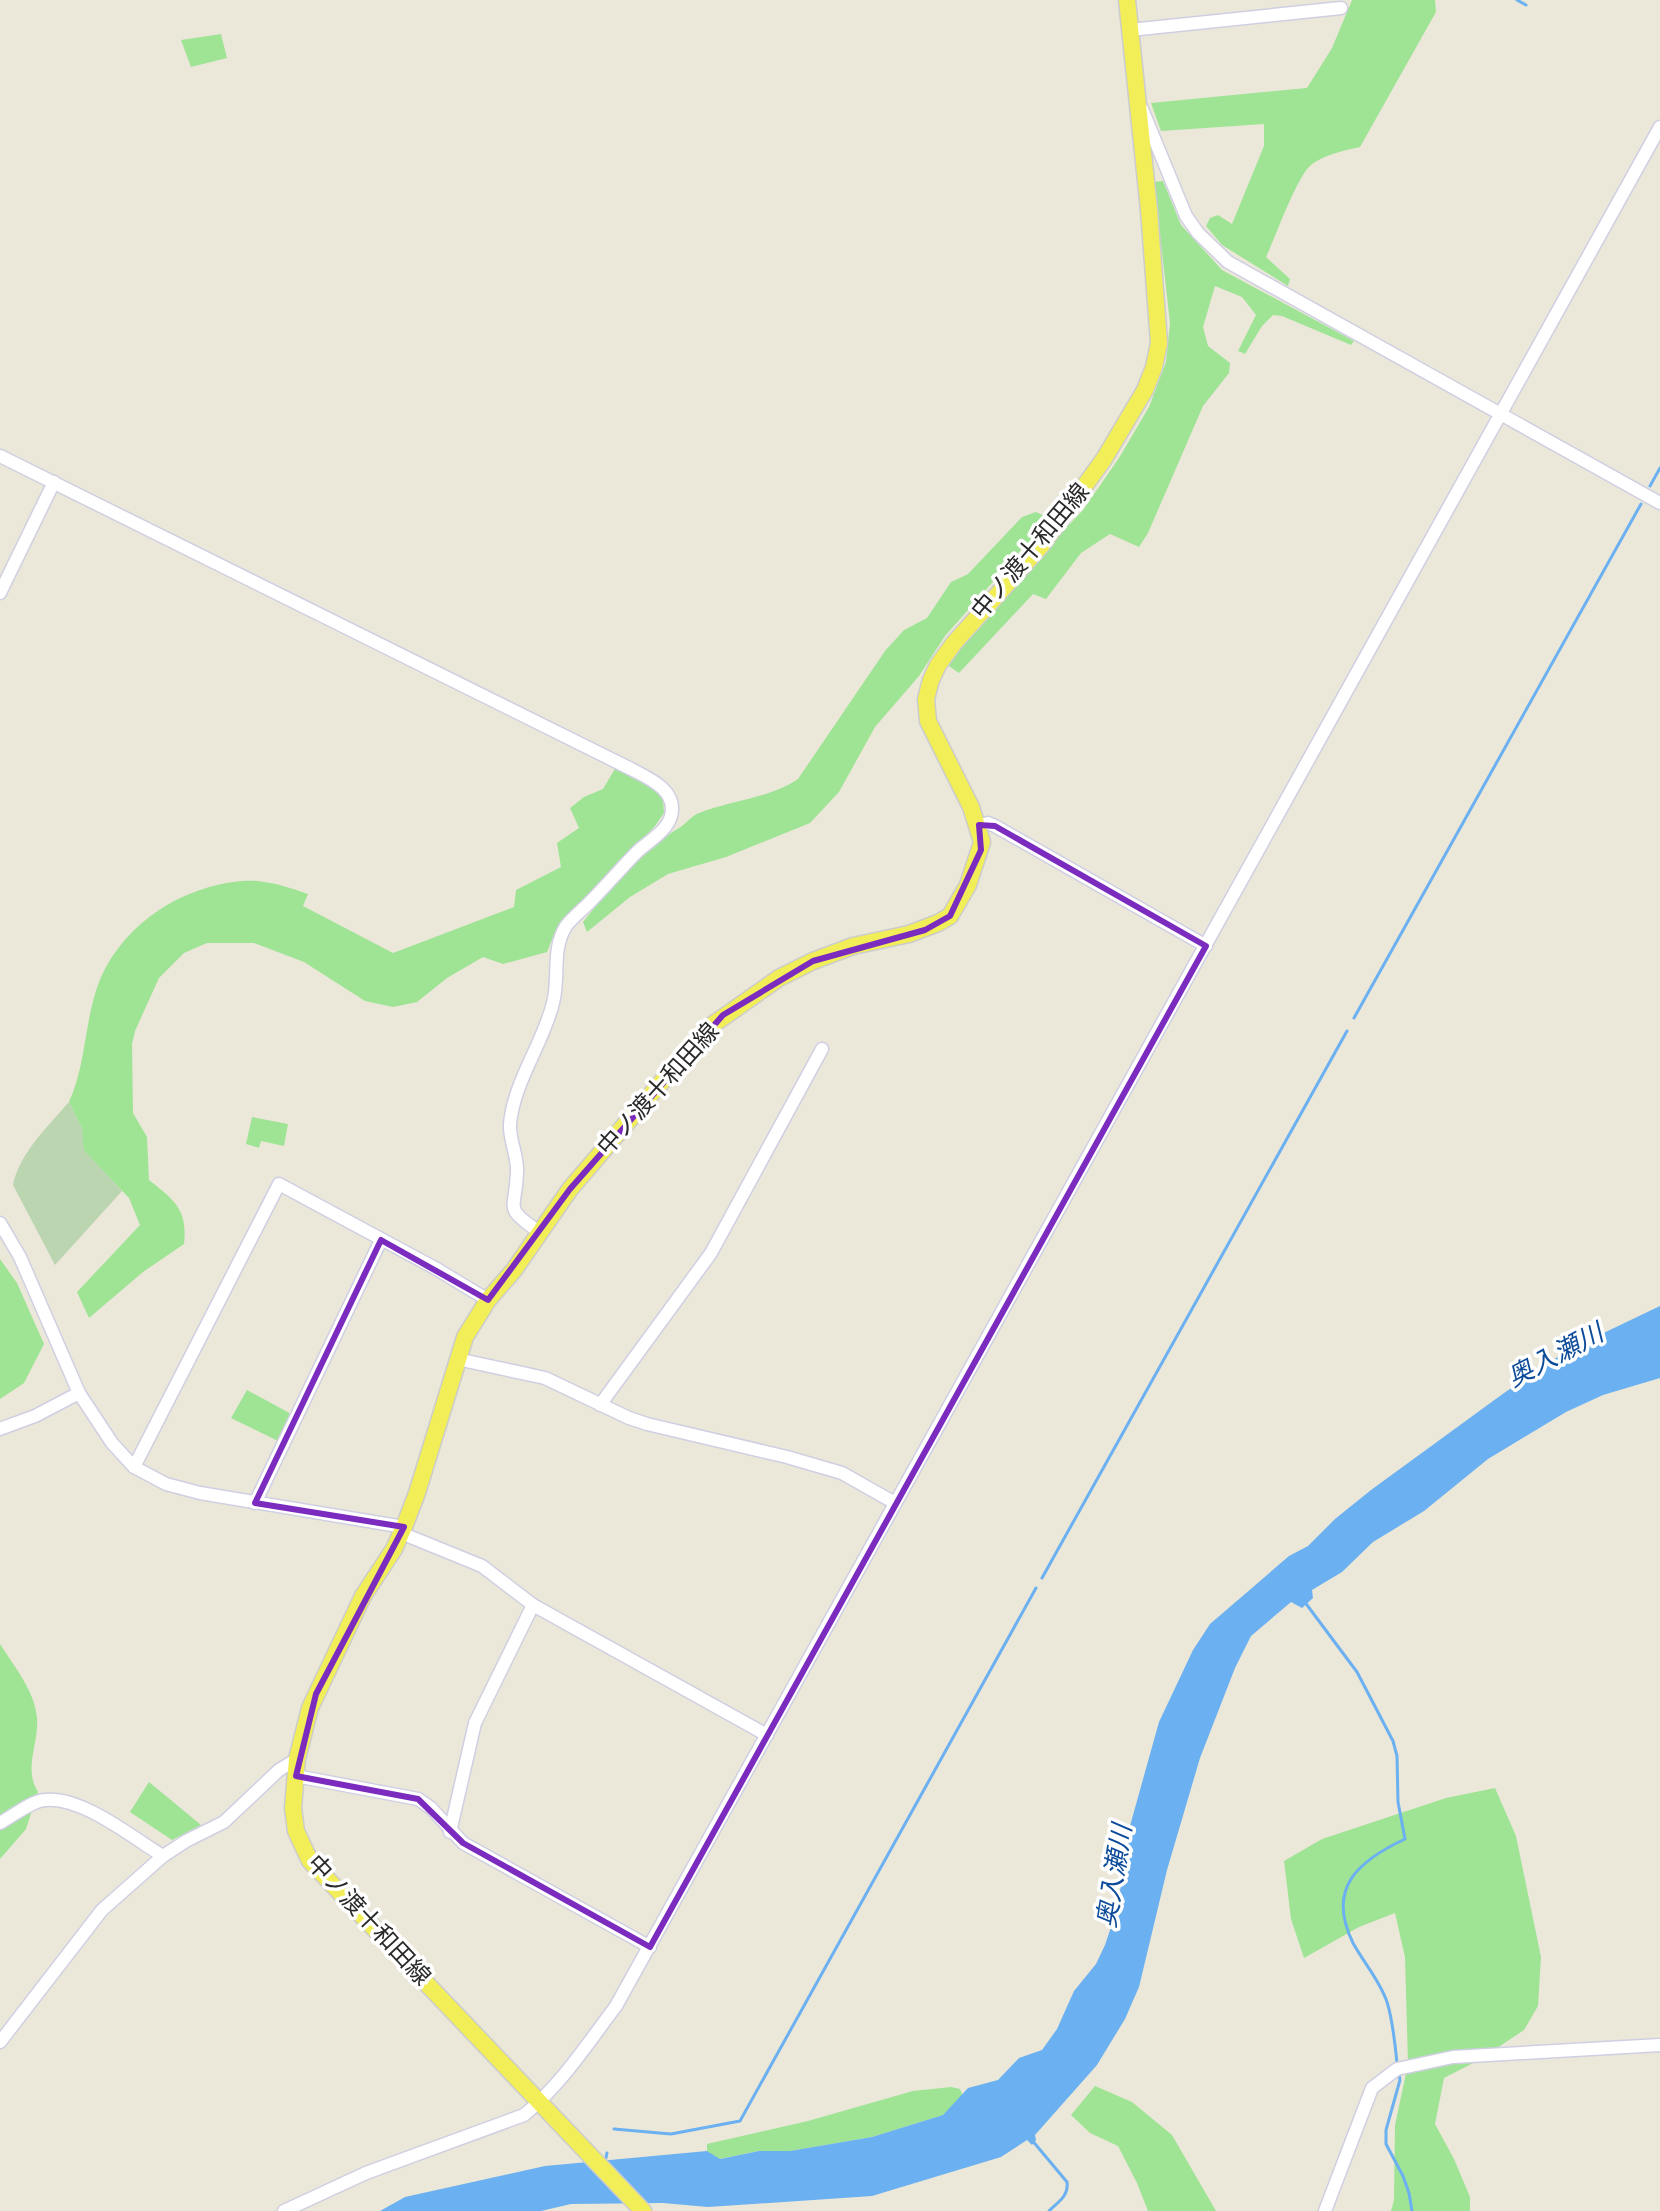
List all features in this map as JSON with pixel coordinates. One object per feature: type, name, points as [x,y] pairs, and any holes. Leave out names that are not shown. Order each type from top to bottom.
[{"type":"main road","name":"中ノ渡十和田線","points":[[643,2211],[310,1861],[296,1831],[293,1808],[296,1767],[316,1694],[363,1596],[394,1549],[417,1493],[465,1337],[488,1300],[514,1270],[570,1189],[656,1087],[723,1015],[779,978],[813,961],[853,946],[925,930],[950,916],[968,885],[981,850],[979,825],[928,721],[926,699],[938,665],[987,604],[1041,546],[1104,459],[1145,390],[1154,367],[1159,328],[1127,0]]},
{"type":"street","points":[[1130,30],[1341,8]]},
{"type":"street","points":[[1135,90],[1186,216],[1198,233],[1228,262],[1660,503]]},
{"type":"street","points":[[284,2211],[366,2173],[524,2115],[540,2102],[616,2006],[1660,127]]},
{"type":"street","points":[[0,456],[631,769],[659,784],[668,795],[672,807],[671,818],[663,830],[567,925],[559,941],[549,1020],[524,1074],[509,1127],[518,1170],[512,1208],[516,1216],[539,1232]]},
{"type":"street","points":[[0,593],[54,482]]},
{"type":"street","points":[[979,825],[988,823],[995,826],[1206,946]]},
{"type":"street","points":[[600,1405],[711,1253],[822,1049]]},
{"type":"street","points":[[134,1467],[279,1184],[488,1300]]},
{"type":"street","points":[[0,1223],[20,1257],[79,1393],[112,1443],[134,1467],[178,1488],[402,1530],[482,1566],[533,1605],[767,1735]]},
{"type":"street","points":[[255,1503],[381,1240]]},
{"type":"street","points":[[457,1359],[545,1378],[647,1424],[842,1473],[895,1503]]},
{"type":"street","points":[[0,1429],[35,1416],[79,1393]]},
{"type":"street","points":[[450,1832],[475,1723],[533,1605]]},
{"type":"street","points":[[0,2042],[102,1910],[163,1856],[224,1822],[279,1770],[296,1767],[418,1799],[431,1808],[463,1843],[650,1947]]},
{"type":"street","points":[[0,1823],[42,1800],[60,1800],[98,1816],[163,1856]]},
{"type":"street","points":[[1325,2211],[1368,2096],[1379,2081],[1397,2069],[1453,2057],[1660,2045]]},
{"type":"highlighted area","points":[[979,825],[995,826],[1206,946],[650,1947],[463,1843],[418,1799],[296,1776],[316,1694],[404,1527],[255,1503],[381,1240],[488,1300],[570,1189],[723,1015],[813,961],[925,930],[950,916],[981,850]]},
{"type":"green space","points":[[1352,0],[1435,0],[1436,12],[1360,147],[1316,161],[1299,182],[1266,257],[1290,279],[1288,286],[1222,245],[1206,226],[1210,218],[1218,215],[1232,224],[1264,146],[1264,124],[1161,131],[1151,103],[1307,88],[1332,48]]},
{"type":"green space","points":[[221,34],[227,58],[191,67],[181,40]]},
{"type":"green space","points":[[1163,181],[1181,225],[1222,270],[1354,341],[1351,345],[1273,315],[1262,326],[1245,354],[1238,351],[1256,315],[1242,297],[1215,286],[1203,327],[1208,346],[1230,363],[1229,373],[1203,406],[1148,533],[1139,547],[1110,534],[1081,553],[1046,599],[1033,594],[959,673],[946,664],[1009,588],[1083,510],[1149,407],[1166,362],[1170,323],[1154,182]]},
{"type":"green space","points":[[1036,512],[1047,517],[1044,528],[945,636],[919,676],[875,727],[839,792],[810,823],[726,857],[668,874],[630,897],[587,932],[583,922],[640,858],[665,837],[699,813],[775,791],[798,779],[885,651],[904,630],[927,618],[951,582],[968,574],[1022,517]]},
{"type":"green space","points":[[616,767],[652,788],[663,799],[664,813],[556,930],[547,952],[503,964],[483,957],[447,978],[417,1002],[393,1007],[365,1001],[304,962],[254,943],[207,943],[184,953],[159,978],[132,1044],[133,1113],[147,1137],[149,1180],[177,1206],[184,1222],[184,1244],[143,1272],[89,1318],[77,1292],[140,1225],[129,1198],[83,1150],[82,1129],[69,1102],[79,1072],[95,992],[112,957],[125,940],[159,910],[178,899],[220,884],[259,881],[308,894],[303,906],[393,953],[514,907],[516,890],[561,867],[557,843],[579,828],[570,808],[584,797],[603,789]]},
{"type":"green space","points":[[69,1102],[82,1129],[84,1150],[122,1191],[55,1265],[13,1185],[28,1151]]},
{"type":"green space","points":[[252,1117],[288,1124],[284,1146],[261,1141],[259,1148],[246,1144]]},
{"type":"green space","points":[[0,1259],[17,1283],[44,1344],[24,1383],[0,1399]]},
{"type":"green space","points":[[247,1390],[293,1415],[278,1441],[231,1418]]},
{"type":"green space","points":[[0,1644],[23,1679],[35,1708],[37,1728],[32,1774],[38,1792],[26,1829],[0,1859]]},
{"type":"green space","points":[[149,1782],[201,1825],[172,1840],[130,1812]]},
{"type":"green space","points":[[1495,1788],[1516,1836],[1541,1957],[1538,2006],[1524,2030],[1479,2060],[1444,2078],[1435,2124],[1470,2197],[1470,2211],[1391,2211],[1394,2200],[1395,2125],[1408,2064],[1405,1957],[1395,1913],[1359,1927],[1304,1958],[1291,1919],[1284,1861],[1322,1839],[1446,1798]]},
{"type":"green space","points":[[1095,2086],[1132,2102],[1172,2135],[1216,2211],[1148,2211],[1118,2146],[1090,2133],[1071,2115]]},
{"type":"green space","points":[[960,2089],[963,2096],[943,2115],[872,2137],[719,2159],[707,2151],[707,2144],[808,2121],[913,2091]]},
{"type":"water","points":[[1660,1306],[1660,1378],[1603,1395],[1566,1412],[1488,1459],[1424,1511],[1373,1542],[1342,1572],[1312,1590],[1313,1598],[1302,1608],[1291,1602],[1251,1636],[1235,1668],[1200,1758],[1167,1870],[1139,1987],[1125,2019],[1097,2065],[1035,2135],[1032,2145],[1027,2140],[1001,2157],[872,2196],[708,2207],[663,2203],[571,2204],[541,2211],[380,2211],[405,2197],[545,2166],[707,2151],[720,2159],[872,2137],[943,2115],[968,2088],[998,2080],[1019,2058],[1042,2050],[1057,2029],[1074,1991],[1096,1964],[1105,1945],[1122,1880],[1121,1858],[1159,1722],[1193,1650],[1210,1624],[1289,1556],[1308,1546],[1371,1490],[1504,1393],[1568,1350]]},
{"type":"waterway","points":[[1517,0],[1526,5]]},
{"type":"waterway","points":[[1650,486],[1660,468]]},
{"type":"waterway","points":[[1354,1018],[1641,504]]},
{"type":"waterway","points":[[1042,1578],[1347,1031]]},
{"type":"waterway","points":[[614,2129],[671,2134],[740,2121],[1036,1588]]},
{"type":"waterway","points":[[1304,1601],[1357,1672],[1393,1741],[1397,1756],[1398,1802],[1405,1839],[1361,1867],[1345,1892],[1343,1907],[1353,1943],[1387,2002],[1397,2063]]},
{"type":"waterway","points":[[1399,2075],[1386,2130],[1386,2144],[1403,2176],[1412,2211]]},
{"type":"waterway","points":[[1031,2139],[1067,2182],[1065,2195],[1049,2211]]},
{"type":"waterway","points":[[605,2162],[607,2153]]},
{"type":"water label","name":"奥入瀬川","points":[[1555,1355]]},
{"type":"water label","name":"奥入瀬川","points":[[1114,1876]]}]
